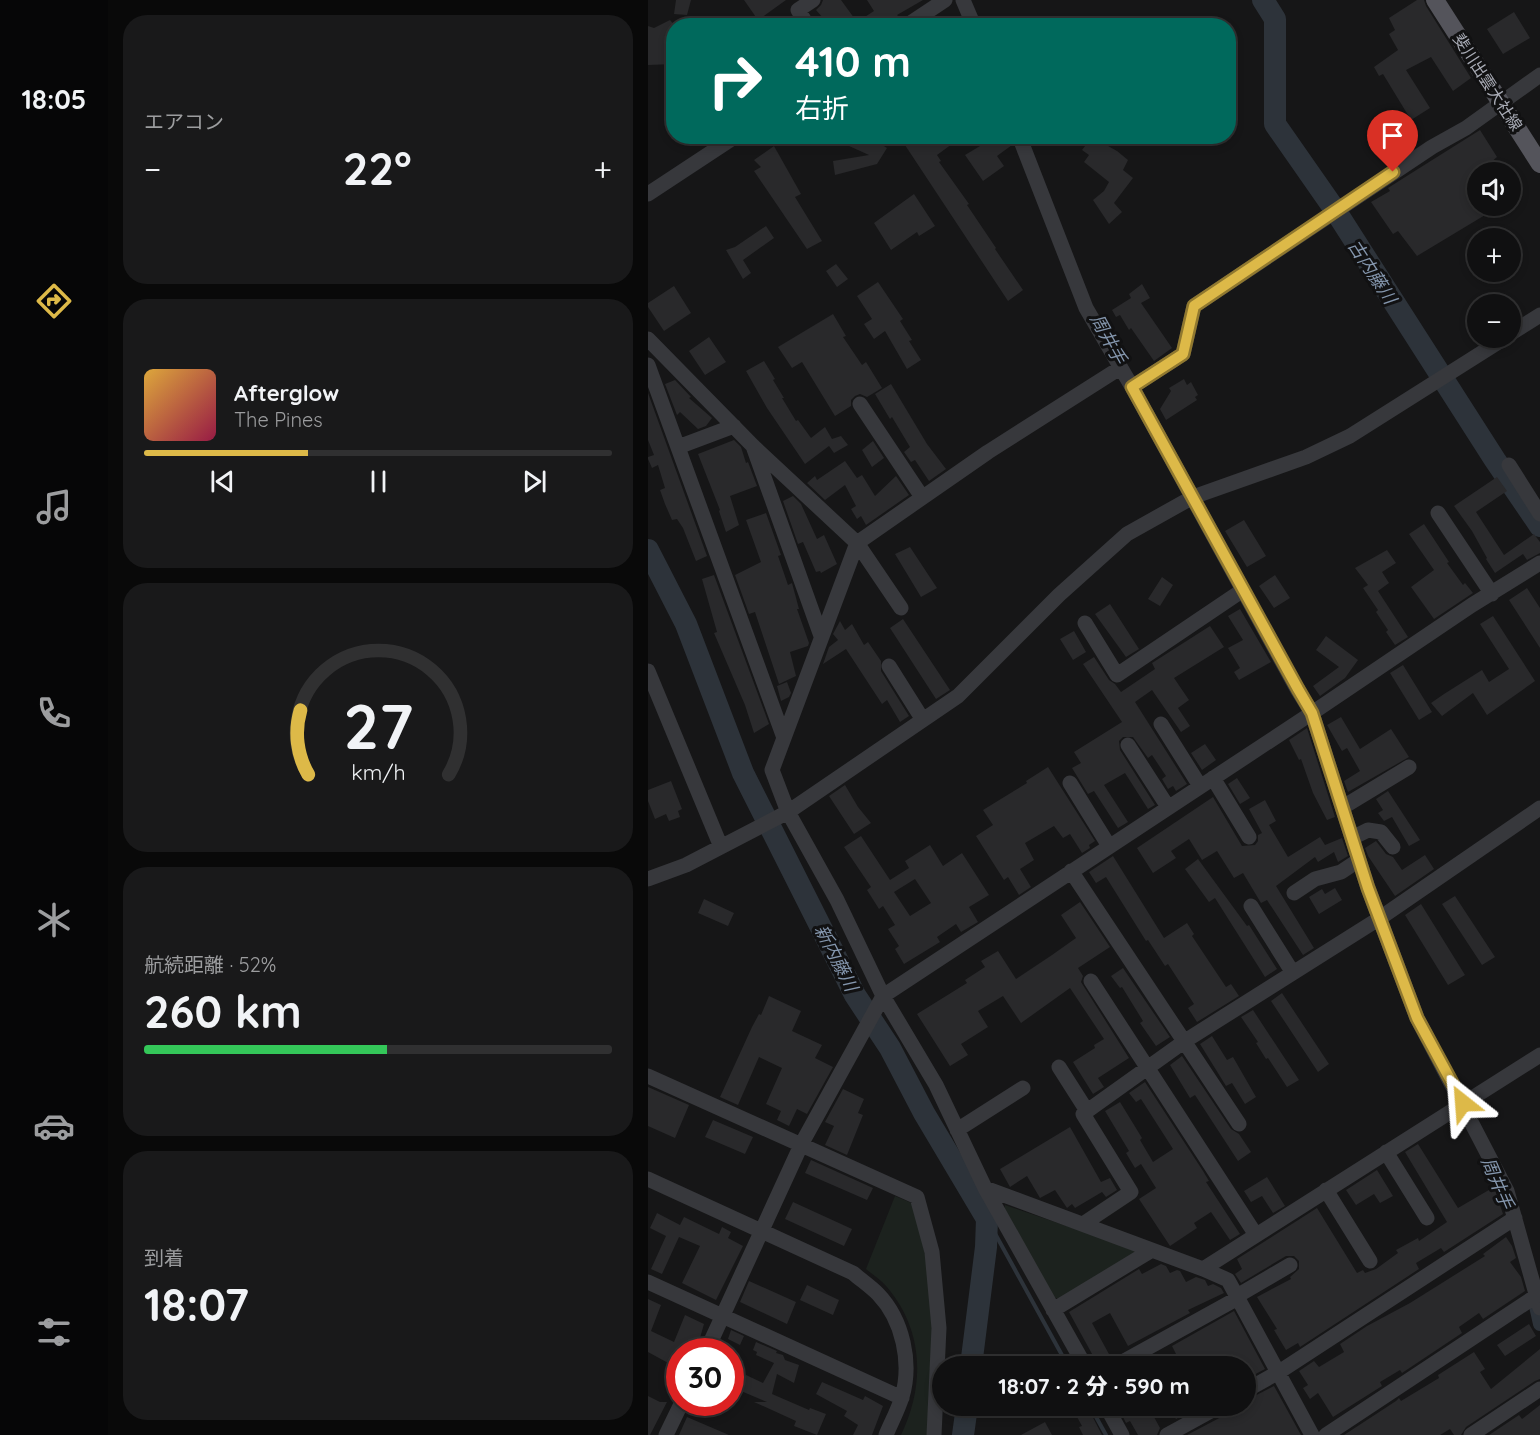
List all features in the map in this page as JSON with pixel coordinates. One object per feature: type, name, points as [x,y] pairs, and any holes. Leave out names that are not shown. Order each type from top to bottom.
[{"type":"main road","name":"斐川出雲大社線","points":[[1435,0],[1540,164]]},
{"type":"street","points":[[803,18],[798,10],[813,0]]},
{"type":"street","points":[[963,0],[971,18]]},
{"type":"street","points":[[916,18],[936,3]]},
{"type":"street","points":[[1132,387],[1183,354],[1194,306],[1422,153],[1466,128],[1540,75]]},
{"type":"street","points":[[648,194],[724,144]]},
{"type":"street","points":[[1023,144],[1086,308],[1312,713],[1359,860],[1417,1018],[1507,1191],[1538,1302],[1326,1435]]},
{"type":"street","points":[[1521,327],[1540,315]]},
{"type":"street","points":[[648,339],[753,446],[857,543],[901,608]]},
{"type":"street","points":[[648,879],[686,865],[788,812],[958,696],[1059,595],[1126,534],[1193,497],[1306,457],[1350,436],[1489,348]]},
{"type":"street","points":[[648,365],[784,738]]},
{"type":"street","points":[[1079,1356],[986,1188],[936,1085],[883,996],[837,900],[788,812],[772,770],[857,543],[988,452],[1120,368]]},
{"type":"street","points":[[860,404],[922,497]]},
{"type":"street","points":[[678,447],[734,426]]},
{"type":"street","points":[[753,446],[821,636]]},
{"type":"street","points":[[1509,465],[1540,514]]},
{"type":"street","points":[[1438,513],[1492,594]]},
{"type":"street","points":[[713,1338],[802,1143],[883,996],[1375,669],[1540,563]]},
{"type":"street","points":[[1085,623],[1117,675],[1243,590]]},
{"type":"street","points":[[888,666],[922,720]]},
{"type":"street","points":[[648,671],[721,847]]},
{"type":"street","points":[[1161,724],[1249,837]]},
{"type":"street","points":[[1128,745],[1168,807]]},
{"type":"street","points":[[1343,807],[1409,767]]},
{"type":"street","points":[[1070,783],[1109,846]]},
{"type":"street","points":[[1083,1224],[1131,1192],[1083,1114],[1185,1041],[1380,918],[1540,808]]},
{"type":"street","points":[[1352,838],[1368,830],[1381,832],[1393,847]]},
{"type":"street","points":[[1294,893],[1315,879],[1341,872],[1359,860]]},
{"type":"street","points":[[1071,871],[1239,1124]]},
{"type":"street","points":[[1251,906],[1293,973]]},
{"type":"street","points":[[1091,981],[1256,1235]]},
{"type":"street","points":[[1203,1269],[1540,1055]]},
{"type":"street","points":[[1059,1067],[1088,1111]]},
{"type":"street","points":[[648,1076],[802,1143],[918,1197],[932,1252],[938,1316],[934,1435]]},
{"type":"street","points":[[957,1130],[1023,1088]]},
{"type":"street","points":[[1386,1152],[1427,1218]]},
{"type":"street","points":[[648,1179],[853,1273],[879,1295],[893,1316],[903,1340],[907,1363],[902,1398],[885,1435]]},
{"type":"street","points":[[986,1188],[1228,1280],[1312,1435]]},
{"type":"street","points":[[1326,1190],[1370,1261]]},
{"type":"street","points":[[1256,1385],[1515,1218]]},
{"type":"street","points":[[1053,1310],[1152,1250]]},
{"type":"street","points":[[1133,1356],[1290,1265]]},
{"type":"street","points":[[648,1282],[902,1398]]},
{"type":"street","points":[[1471,1435],[1540,1389]]},
{"type":"street","points":[[666,1435],[675,1416]]},
{"type":"street","points":[[1112,1416],[1122,1435]]},
{"type":"street","points":[[1167,1435],[1202,1416]]},
{"type":"shaded area","points":[[895,1196],[914,1204],[934,1295],[930,1435],[901,1435],[909,1416],[917,1378],[914,1340],[899,1304],[885,1284],[866,1269]]},
{"type":"shaded area","points":[[1005,1205],[1140,1251],[1059,1299],[1052,1297],[1004,1212]]},
{"type":"building","points":[[676,0],[691,0],[687,15],[674,14]]},
{"type":"building","points":[[744,0],[786,0],[761,18],[757,18]]},
{"type":"building","points":[[823,0],[841,0],[854,18],[823,18],[816,10]]},
{"type":"building","points":[[867,0],[923,0],[897,15],[899,17],[863,18],[874,11]]},
{"type":"building","points":[[1417,0],[1424,0],[1471,78],[1453,91],[1431,57],[1406,70],[1430,108],[1411,120],[1383,74],[1379,76],[1374,67],[1398,50],[1389,34],[1395,30],[1389,18]]},
{"type":"building","points":[[1514,12],[1530,38],[1503,54],[1487,29]]},
{"type":"building","points":[[666,22],[666,64],[648,65],[648,26],[654,28]]},
{"type":"building","points":[[1480,130],[1497,157],[1491,162],[1467,162],[1467,216],[1483,216],[1417,256],[1398,231],[1393,234],[1371,202],[1390,191],[1388,188]]},
{"type":"building","points":[[845,144],[881,144],[887,148],[877,164],[835,175],[833,161],[869,155]]},
{"type":"building","points":[[904,144],[952,144],[937,155],[941,161],[939,162],[969,204],[967,205],[1023,290],[1008,301]]},
{"type":"building","points":[[983,144],[1012,144],[997,156],[1004,166],[983,181],[965,155]]},
{"type":"building","points":[[1087,144],[1104,144],[1128,160],[1123,170],[1133,178],[1114,203],[1122,212],[1109,224],[1093,200],[1104,191],[1109,182],[1084,162],[1089,155],[1082,150]]},
{"type":"building","points":[[774,146],[801,194],[795,197],[822,241],[807,249],[754,171],[761,167],[754,160]]},
{"type":"building","points":[[914,194],[935,226],[919,236],[917,232],[891,250],[874,223]]},
{"type":"building","points":[[766,226],[774,238],[743,260],[751,273],[743,279],[726,250],[735,247]]},
{"type":"building","points":[[836,264],[848,279],[837,287],[826,271]]},
{"type":"building","points":[[878,282],[903,319],[900,321],[921,360],[907,369],[885,331],[874,339],[864,324],[872,319],[857,296]]},
{"type":"building","points":[[1142,284],[1150,298],[1141,303],[1172,348],[1154,361],[1131,328],[1129,330],[1120,315],[1116,317],[1112,310],[1131,298],[1129,294]]},
{"type":"building","points":[[674,286],[691,313],[664,331],[648,307],[648,303]]},
{"type":"building","points":[[833,314],[846,336],[843,337],[862,365],[866,362],[882,388],[867,397],[860,394],[855,396],[851,400],[851,406],[835,416],[802,362],[792,368],[778,347]]},
{"type":"building","points":[[709,337],[726,362],[705,375],[689,351]]},
{"type":"building","points":[[764,361],[796,421],[798,420],[811,438],[825,427],[832,439],[841,436],[848,445],[834,453],[829,446],[805,464],[767,408],[746,371]]},
{"type":"building","points":[[1184,379],[1187,385],[1191,382],[1198,395],[1195,397],[1197,400],[1166,420],[1160,409],[1171,391],[1169,388]]},
{"type":"building","points":[[675,380],[691,397],[689,398],[712,418],[706,426],[698,429],[680,412],[677,415],[665,384]]},
{"type":"building","points":[[891,384],[927,444],[946,469],[929,481],[915,460],[911,462],[904,452],[910,447],[875,394]]},
{"type":"building","points":[[648,393],[707,556],[696,561],[683,528],[677,519],[672,520],[665,504],[660,490],[665,488],[658,465],[652,468],[648,459],[654,455],[648,440]]},
{"type":"building","points":[[734,440],[741,447],[757,486],[730,496],[739,525],[726,532],[698,454]]},
{"type":"building","points":[[873,441],[884,458],[872,467],[862,450]]},
{"type":"building","points":[[845,461],[857,478],[862,475],[875,496],[896,476],[909,495],[866,525],[861,516],[857,519],[851,509],[856,506],[845,485],[825,500],[807,483],[815,476],[817,480]]},
{"type":"building","points":[[1497,477],[1507,491],[1476,512],[1504,555],[1534,534],[1540,542],[1540,553],[1527,560],[1523,554],[1495,573],[1472,531],[1454,506]]},
{"type":"building","points":[[793,496],[801,504],[817,539],[824,535],[837,564],[821,573],[816,572],[803,542],[798,544],[783,501]]},
{"type":"building","points":[[766,513],[781,555],[778,556],[788,585],[792,583],[799,609],[797,609],[809,643],[808,646],[790,652],[796,676],[779,684],[755,612],[749,614],[735,575],[761,562],[746,520]]},
{"type":"building","points":[[1244,520],[1266,556],[1247,567],[1225,531]]},
{"type":"building","points":[[1424,524],[1449,562],[1447,563],[1463,585],[1465,583],[1473,593],[1434,619],[1411,587],[1434,570],[1409,534]]},
{"type":"building","points":[[910,547],[937,588],[921,597],[895,554]]},
{"type":"building","points":[[1387,550],[1396,563],[1382,572],[1389,583],[1378,591],[1408,637],[1395,645],[1376,612],[1378,610],[1363,588],[1368,585],[1355,568]]},
{"type":"building","points":[[714,575],[769,724],[754,733],[745,705],[714,633],[717,632],[702,579]]},
{"type":"building","points":[[1275,575],[1290,598],[1274,608],[1259,586]]},
{"type":"building","points":[[1162,577],[1173,585],[1160,606],[1148,599]]},
{"type":"building","points":[[1527,588],[1540,608],[1540,648],[1509,600]]},
{"type":"building","points":[[1110,604],[1139,649],[1126,657],[1095,614]]},
{"type":"building","points":[[1240,609],[1271,662],[1239,680],[1234,672],[1240,668],[1228,648],[1243,640],[1228,616]]},
{"type":"building","points":[[1493,616],[1535,681],[1487,715],[1473,693],[1442,716],[1431,703],[1482,670],[1489,682],[1509,669],[1480,624]]},
{"type":"building","points":[[903,619],[950,690],[936,699],[890,628]]},
{"type":"building","points":[[840,621],[845,630],[852,624],[864,645],[868,642],[881,661],[881,671],[909,716],[900,722],[887,700],[882,704],[846,649],[823,664],[829,647],[838,640],[833,634]]},
{"type":"building","points":[[1210,626],[1224,647],[1174,678],[1189,700],[1178,708],[1190,726],[1181,732],[1152,690],[1135,702],[1187,784],[1176,791],[1173,786],[1168,789],[1162,779],[1166,776],[1152,755],[1148,758],[1133,737],[1123,737],[1119,741],[1120,750],[1155,805],[1148,809],[1125,773],[1104,785],[1128,822],[1118,828],[1094,791],[1088,794],[1072,768],[1081,763],[1074,752],[1122,722],[1083,664],[1094,657],[1109,680],[1121,692],[1155,669],[1152,663]]},
{"type":"building","points":[[1074,631],[1086,652],[1073,660],[1060,639]]},
{"type":"building","points":[[1326,636],[1358,660],[1345,678],[1320,696],[1313,686],[1339,667],[1316,650]]},
{"type":"building","points":[[1403,665],[1432,712],[1419,720],[1390,673]]},
{"type":"building","points":[[787,682],[791,693],[789,697],[781,701],[777,686]]},
{"type":"building","points":[[1341,717],[1360,749],[1391,729],[1409,757],[1348,792],[1344,781],[1360,771],[1347,748],[1342,751],[1327,725]]},
{"type":"building","points":[[1307,728],[1335,817],[1327,820],[1313,793],[1301,759],[1299,760],[1289,740]]},
{"type":"building","points":[[1205,744],[1216,760],[1202,770],[1191,753]]},
{"type":"building","points":[[1048,767],[1095,841],[1082,853],[1070,834],[1063,838],[1054,826],[1025,843],[1034,860],[1020,869],[1031,887],[1019,895],[1008,877],[1004,880],[976,836],[993,825],[983,810]]},
{"type":"building","points":[[1237,778],[1250,798],[1240,804],[1228,784]]},
{"type":"building","points":[[671,781],[682,809],[678,811],[680,817],[669,821],[666,814],[655,819],[648,801],[648,790]]},
{"type":"building","points":[[845,785],[871,823],[854,834],[829,796]]},
{"type":"building","points":[[1388,791],[1420,840],[1409,846],[1392,817],[1384,821],[1378,813],[1383,810],[1376,799]]},
{"type":"building","points":[[1213,797],[1242,846],[1255,845],[1258,835],[1262,833],[1249,809],[1265,800],[1276,821],[1269,825],[1288,857],[1320,837],[1325,845],[1342,838],[1348,856],[1338,862],[1334,852],[1318,862],[1315,857],[1276,886],[1314,948],[1303,955],[1267,900],[1261,903],[1243,873],[1234,878],[1217,851],[1202,860],[1189,839],[1171,851],[1176,858],[1153,873],[1137,848]]},
{"type":"building","points":[[861,836],[890,880],[909,868],[905,861],[930,845],[943,866],[962,853],[989,895],[969,907],[978,922],[961,932],[956,924],[937,937],[940,942],[904,964],[895,949],[899,946],[888,929],[895,925],[883,906],[879,909],[867,890],[871,887],[844,847]],"holes":[[[915,879],[931,903],[910,916],[894,892]]]},
{"type":"building","points":[[1376,841],[1386,854],[1393,857],[1402,870],[1425,855],[1434,869],[1395,896],[1365,848]]},
{"type":"building","points":[[1113,856],[1164,938],[1187,923],[1194,934],[1192,936],[1226,987],[1231,984],[1239,996],[1197,1022],[1188,1008],[1194,1004],[1168,964],[1165,966],[1148,940],[1146,941],[1106,877],[1096,883],[1089,872]]},
{"type":"building","points":[[1198,859],[1247,926],[1249,925],[1277,969],[1265,977],[1215,898],[1209,902],[1185,869]]},
{"type":"building","points":[[1335,888],[1342,900],[1319,914],[1309,897],[1322,889],[1325,894]]},
{"type":"building","points":[[1455,896],[1495,957],[1482,965],[1442,904]]},
{"type":"building","points":[[704,899],[734,913],[728,926],[698,913]]},
{"type":"building","points":[[1080,902],[1110,947],[1078,968],[1083,976],[1081,982],[1129,1058],[1098,1078],[1104,1087],[1093,1094],[1073,1062],[1095,1048],[1094,1045],[1104,1039],[1070,988],[1021,1023],[1003,996],[978,1011],[988,1027],[961,1044],[968,1055],[950,1066],[917,1014],[967,983],[965,980],[985,967],[981,961],[998,951],[1016,979],[1052,955],[1076,938],[1061,915]]},
{"type":"building","points":[[1421,904],[1465,975],[1448,985],[1405,915]]},
{"type":"building","points":[[1123,968],[1170,1037],[1156,1046],[1140,1023],[1143,1021],[1122,987],[1120,988],[1111,976]]},
{"type":"building","points":[[1282,993],[1329,1064],[1318,1072],[1271,1001]]},
{"type":"building","points":[[769,996],[801,1011],[792,1031],[822,1045],[815,1058],[833,1067],[807,1114],[797,1109],[789,1126],[777,1120],[781,1111],[766,1104],[782,1068],[759,1057],[738,1105],[720,1097]]},
{"type":"building","points":[[1253,1010],[1299,1080],[1287,1087],[1268,1058],[1266,1059],[1256,1043],[1258,1042],[1241,1017]]},
{"type":"building","points":[[1212,1036],[1227,1060],[1233,1057],[1256,1097],[1245,1104],[1232,1083],[1226,1086],[1200,1044]]},
{"type":"building","points":[[1182,1056],[1231,1129],[1239,1134],[1251,1152],[1238,1161],[1195,1095],[1190,1098],[1170,1065]]},
{"type":"building","points":[[1145,1082],[1203,1171],[1209,1181],[1206,1182],[1240,1234],[1230,1240],[1211,1212],[1194,1223],[1197,1228],[1170,1246],[1139,1199],[1156,1188],[1141,1164],[1135,1168],[1126,1153],[1129,1151],[1105,1111],[1120,1102],[1142,1138],[1140,1140],[1153,1162],[1173,1149],[1141,1099],[1136,1102],[1129,1093]]},
{"type":"building","points":[[648,1087],[689,1105],[675,1138],[648,1126]]},
{"type":"building","points":[[843,1089],[864,1099],[858,1113],[863,1115],[847,1155],[825,1145],[834,1126],[825,1122]]},
{"type":"building","points":[[713,1120],[753,1137],[745,1154],[705,1137]]},
{"type":"building","points":[[1070,1127],[1101,1182],[1110,1178],[1117,1190],[1106,1197],[1102,1192],[1075,1208],[1072,1204],[1067,1208],[1055,1190],[1040,1198],[1027,1176],[1010,1187],[1000,1169]]},
{"type":"building","points":[[1418,1144],[1458,1208],[1494,1187],[1503,1214],[1444,1252],[1441,1248],[1416,1263],[1419,1269],[1300,1347],[1298,1343],[1286,1350],[1274,1330],[1277,1329],[1257,1297],[1291,1279],[1290,1277],[1299,1269],[1299,1261],[1294,1256],[1286,1256],[1241,1283],[1235,1274],[1242,1269],[1237,1259],[1317,1208],[1357,1273],[1376,1269],[1398,1253],[1396,1250],[1418,1238],[1419,1241],[1447,1222],[1405,1152]]},
{"type":"building","points":[[811,1160],[873,1188],[867,1200],[805,1173]]},
{"type":"building","points":[[1377,1170],[1393,1196],[1380,1203],[1374,1194],[1356,1205],[1346,1190]]},
{"type":"building","points":[[1267,1177],[1285,1206],[1273,1213],[1262,1196],[1251,1202],[1244,1191]]},
{"type":"building","points":[[793,1202],[852,1229],[844,1246],[785,1219]]},
{"type":"building","points":[[657,1213],[680,1225],[684,1217],[719,1234],[722,1227],[731,1232],[728,1238],[743,1246],[716,1300],[682,1283],[700,1246],[679,1237],[662,1274],[651,1269],[666,1236],[650,1228]]},
{"type":"building","points":[[1506,1237],[1516,1258],[1510,1262],[1521,1277],[1525,1291],[1483,1319],[1479,1313],[1459,1327],[1462,1333],[1402,1373],[1400,1370],[1380,1382],[1382,1386],[1333,1417],[1318,1393],[1310,1399],[1303,1388],[1308,1385],[1299,1371],[1314,1361],[1319,1367],[1344,1352],[1340,1344],[1485,1256],[1483,1254]]},
{"type":"building","points":[[1161,1264],[1166,1266],[1170,1273],[1180,1271],[1186,1282],[1196,1277],[1205,1280],[1208,1286],[1213,1284],[1221,1288],[1224,1293],[1188,1310],[1190,1313],[1128,1346],[1110,1313],[1092,1323],[1110,1356],[1093,1356],[1069,1312],[1139,1269],[1142,1274]]},
{"type":"building","points":[[749,1281],[796,1302],[787,1324],[740,1302]]},
{"type":"building","points":[[807,1285],[839,1300],[833,1315],[800,1300]]},
{"type":"building","points":[[648,1299],[661,1305],[651,1331],[666,1338],[666,1362],[648,1352]]},
{"type":"building","points":[[1234,1311],[1265,1369],[1256,1374],[1256,1356],[1177,1356],[1172,1346]]},
{"type":"building","points":[[685,1315],[704,1324],[700,1338],[676,1338]]},
{"type":"building","points":[[1529,1324],[1536,1336],[1505,1356],[1497,1345]]},
{"type":"building","points":[[731,1330],[744,1336],[743,1338],[728,1338]]},
{"type":"building","points":[[756,1342],[777,1351],[776,1353],[783,1355],[785,1360],[799,1365],[794,1383],[777,1374],[772,1394],[809,1410],[810,1408],[826,1414],[817,1435],[794,1426],[796,1421],[754,1402],[767,1402],[744,1392],[746,1375],[763,1383],[774,1363],[756,1355],[757,1352],[753,1350]]},
{"type":"building","points":[[1540,1349],[1540,1379],[1466,1427],[1461,1435],[1454,1435],[1450,1429],[1440,1435],[1344,1435],[1399,1398],[1401,1401],[1439,1378],[1438,1375],[1474,1352],[1485,1369],[1480,1372],[1491,1389]]},
{"type":"building","points":[[822,1382],[863,1400],[865,1396],[883,1406],[872,1435],[853,1435],[858,1425],[844,1416],[847,1411],[816,1394]]},
{"type":"building","points":[[1274,1386],[1301,1435],[1187,1435],[1223,1416],[1256,1416],[1256,1395]]},
{"type":"building","points":[[648,1396],[666,1404],[648,1435]]},
{"type":"building","points":[[1540,1405],[1540,1435],[1489,1435],[1519,1415],[1522,1419]]},
{"type":"building","points":[[1076,1416],[1092,1416],[1102,1435],[1083,1435],[1079,1427],[1082,1426]]},
{"type":"building","points":[[1122,1416],[1153,1416],[1160,1428],[1157,1435],[1138,1435],[1130,1421],[1126,1423]]},
{"type":"building","points":[[687,1417],[729,1435],[679,1435]]},
{"type":"building","points":[[1045,1422],[1052,1435],[1021,1435]]},
{"type":"waterway","name":"古内藤川","points":[[1263,0],[1275,19],[1275,124],[1335,210],[1495,460],[1540,526]]},
{"type":"waterway","name":"新内藤川","points":[[648,550],[686,624],[743,773],[855,995],[890,1048],[924,1113],[987,1219],[986,1247],[972,1356]]},
{"type":"waterway","points":[[987,1219],[1062,1356]]},
{"type":"waterway","name":"周井手","points":[[1534,1297],[1540,1324]]},
{"type":"waterway","name":"新内藤川","points":[[963,1435],[966,1416]]},
{"type":"waterway","points":[[1096,1416],[1106,1435]]},
{"type":"route","points":[[1393,172],[1194,306],[1183,354],[1132,387],[1312,713],[1368,888],[1417,1018],[1463,1103]]}]
